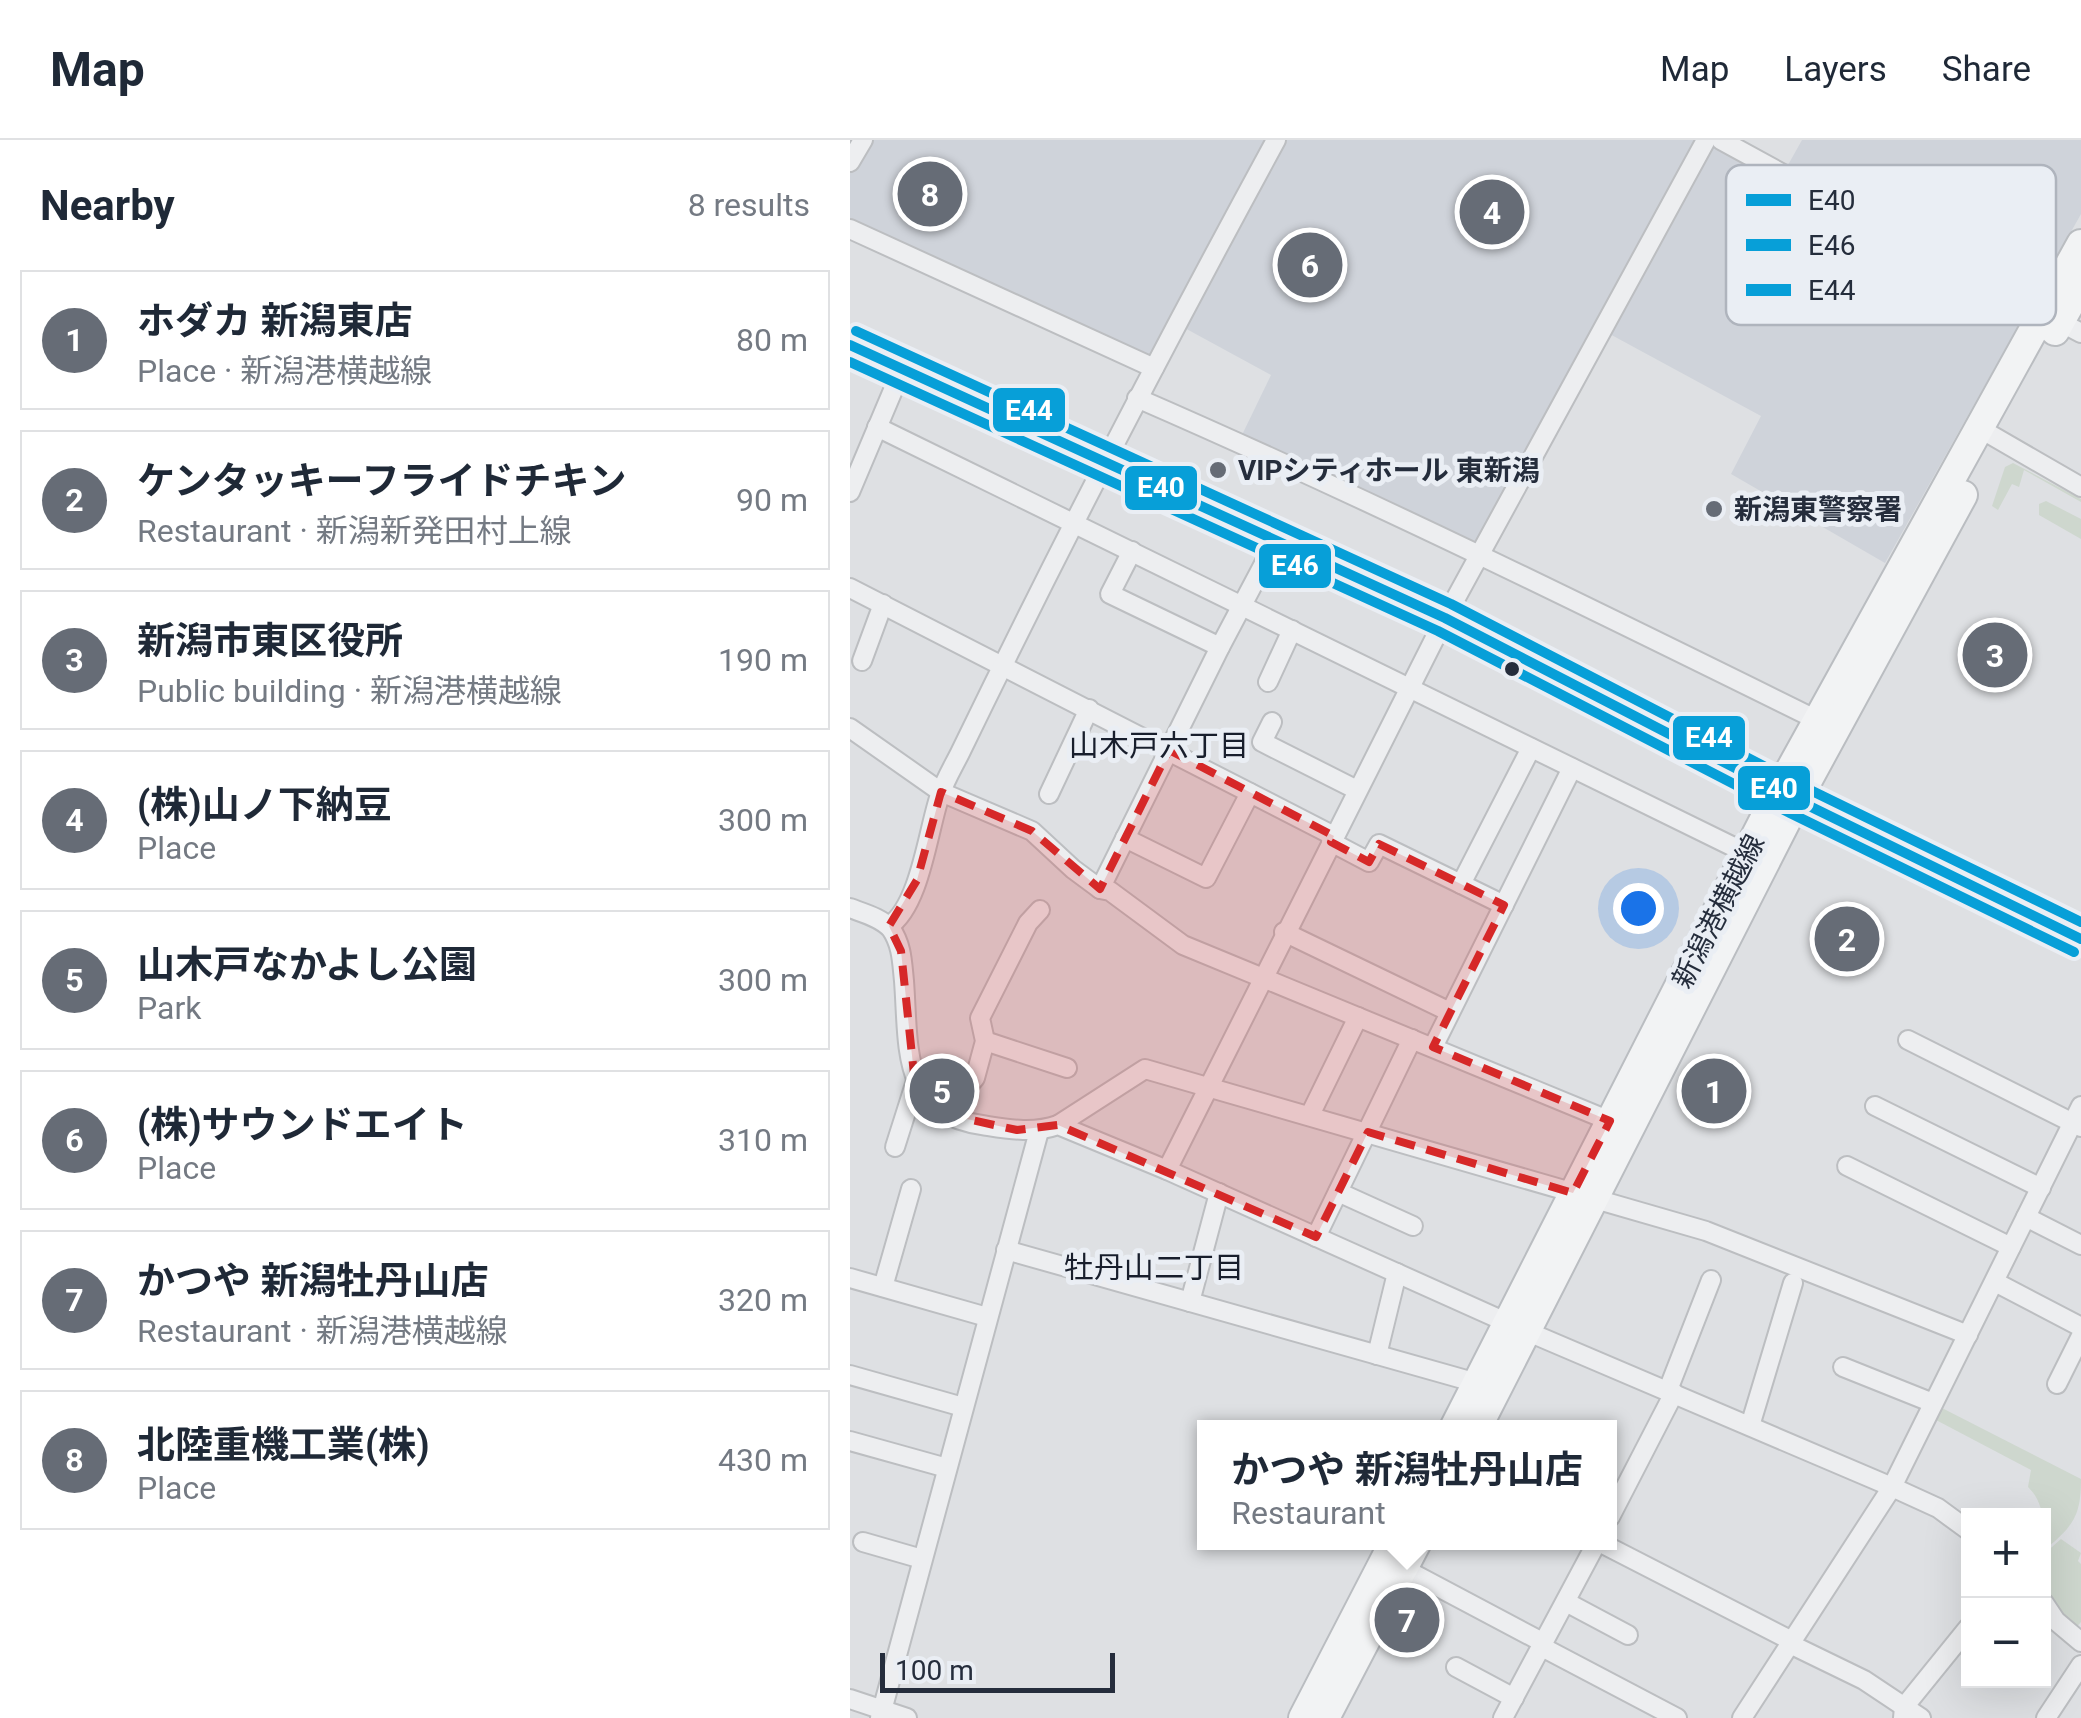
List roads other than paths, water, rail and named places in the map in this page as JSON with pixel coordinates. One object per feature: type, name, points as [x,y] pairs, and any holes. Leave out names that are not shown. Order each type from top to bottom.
[{"type":"main road","name":"新潟港横越線","points":[[2061,323],[2081,244]]},
{"type":"main road","name":"新潟港横越線","points":[[1584,1196],[1610,1122],[1748,854],[1788,795],[1817,720],[1987,432],[2061,323],[2081,284]]},
{"type":"main road","points":[[850,345],[1445,618],[1788,795],[2081,938]]},
{"type":"main road","name":"新潟港横越線","points":[[1480,1420],[1518,1328],[1788,795],[1987,432]]},
{"type":"main road","name":"新潟港横越線","points":[[1458,1420],[1477,1383],[1518,1328]]},
{"type":"main road","points":[[1303,1718],[1394,1557]]},
{"type":"main road","points":[[1325,1718],[1394,1557]]},
{"type":"street","points":[[850,162],[862,140]]},
{"type":"street","points":[[889,926],[899,920],[916,880],[941,792],[1003,665],[1137,398],[1276,140]]},
{"type":"street","points":[[1167,1170],[1445,618],[1706,140]]},
{"type":"street","points":[[1721,140],[1767,165]]},
{"type":"street","points":[[850,229],[1154,368]]},
{"type":"street","points":[[850,492],[855,464],[877,427],[902,369]]},
{"type":"street","points":[[1137,398],[1480,553],[1817,720]]},
{"type":"street","points":[[877,427],[1748,854]]},
{"type":"street","points":[[1987,432],[2081,487]]},
{"type":"street","points":[[1100,889],[1276,541]]},
{"type":"street","points":[[1132,551],[1110,594],[1220,647]]},
{"type":"street","points":[[850,588],[1250,793],[1369,862],[1378,844],[1504,905]]},
{"type":"street","points":[[862,661],[883,604]]},
{"type":"street","points":[[1268,682],[1292,630]]},
{"type":"street","points":[[1049,794],[1089,709]]},
{"type":"street","points":[[1272,722],[1262,742],[1357,790]]},
{"type":"street","points":[[850,728],[941,792],[1032,831],[1073,870],[1100,889],[1110,891],[1183,945],[1610,1122]]},
{"type":"street","points":[[1461,884],[1531,748]]},
{"type":"street","points":[[1433,1047],[1572,768]]},
{"type":"street","points":[[1125,838],[1206,878],[1250,793]]},
{"type":"street","points":[[850,908],[889,926],[902,951],[915,1084],[895,1147]]},
{"type":"street","points":[[944,1114],[976,1078],[985,1041],[980,1018],[1028,923],[1040,910]]},
{"type":"street","points":[[1284,932],[1450,1012]]},
{"type":"street","points":[[1310,1115],[1358,1018]]},
{"type":"street","points":[[1316,1236],[1412,1039]]},
{"type":"street","points":[[1742,1718],[1892,1487],[2078,1119],[1908,1040]]},
{"type":"street","points":[[985,1041],[1067,1068]]},
{"type":"street","points":[[915,1084],[930,1104],[944,1114],[972,1124],[1039,1132],[1058,1125],[1145,1069],[1706,1230],[1968,1335]]},
{"type":"street","points":[[1875,1106],[2040,1188]]},
{"type":"street","points":[[1058,1125],[1518,1328],[1892,1487],[1938,1508],[1961,1525]]},
{"type":"street","points":[[881,1714],[1039,1132]]},
{"type":"street","points":[[1847,1166],[2011,1248]]},
{"type":"street","points":[[883,1287],[911,1189]]},
{"type":"street","points":[[1338,1192],[1414,1226]]},
{"type":"street","points":[[1190,1302],[1218,1193]]},
{"type":"street","points":[[2026,1217],[2079,1238]]},
{"type":"street","points":[[1006,1250],[1477,1383]]},
{"type":"street","points":[[1378,1355],[1397,1273]]},
{"type":"street","points":[[850,1278],[987,1317]]},
{"type":"street","points":[[1617,1503],[1671,1391],[1710,1280]]},
{"type":"street","points":[[1994,1282],[2081,1327]]},
{"type":"street","points":[[1750,1426],[1793,1283]]},
{"type":"street","points":[[2056,1384],[2081,1336]]},
{"type":"street","points":[[1842,1367],[1934,1403]]},
{"type":"street","points":[[850,1376],[963,1407]]},
{"type":"street","points":[[850,1441],[946,1468]]},
{"type":"street","points":[[863,1542],[922,1559]]},
{"type":"street","points":[[1456,1667],[1511,1712],[1594,1550]]},
{"type":"street","points":[[1613,1550],[1864,1680],[1904,1713],[1921,1718]]},
{"type":"street","points":[[1394,1557],[1677,1718]]},
{"type":"street","points":[[1566,1602],[1628,1635]]},
{"type":"street","points":[[2051,1614],[2081,1642]]},
{"type":"street","points":[[1904,1713],[1961,1637]]},
{"type":"street","points":[[2046,1718],[2081,1665]]},
{"type":"street","points":[[850,1699],[881,1714],[907,1718]]},
{"type":"place","name":"北陸重機工業(株)","points":[[930,194]]},
{"type":"place","name":"(株)山ノ下納豆","points":[[1492,212]]},
{"type":"place","name":"(株)サウンドエイト","points":[[1310,265]]},
{"type":"place","name":"VIPシティホール 東新潟","points":[[1218,470]]},
{"type":"place","name":"新潟東警察署","points":[[1714,509]]},
{"type":"place","name":"新潟市東区役所","points":[[1995,655]]},
{"type":"place","name":"ケンタッキーフライドチキン","points":[[1847,939]]},
{"type":"place","name":"山木戸なかよし公園","points":[[942,1091]]},
{"type":"place","name":"ホダカ 新潟東店","points":[[1714,1091]]},
{"type":"place","name":"かつや 新潟牡丹山店","points":[[1407,1620]]},
{"type":"district","name":"山木戸六丁目","points":[[1159,746]]},
{"type":"district","name":"牡丹山二丁目","points":[[1154,1268]]}]
